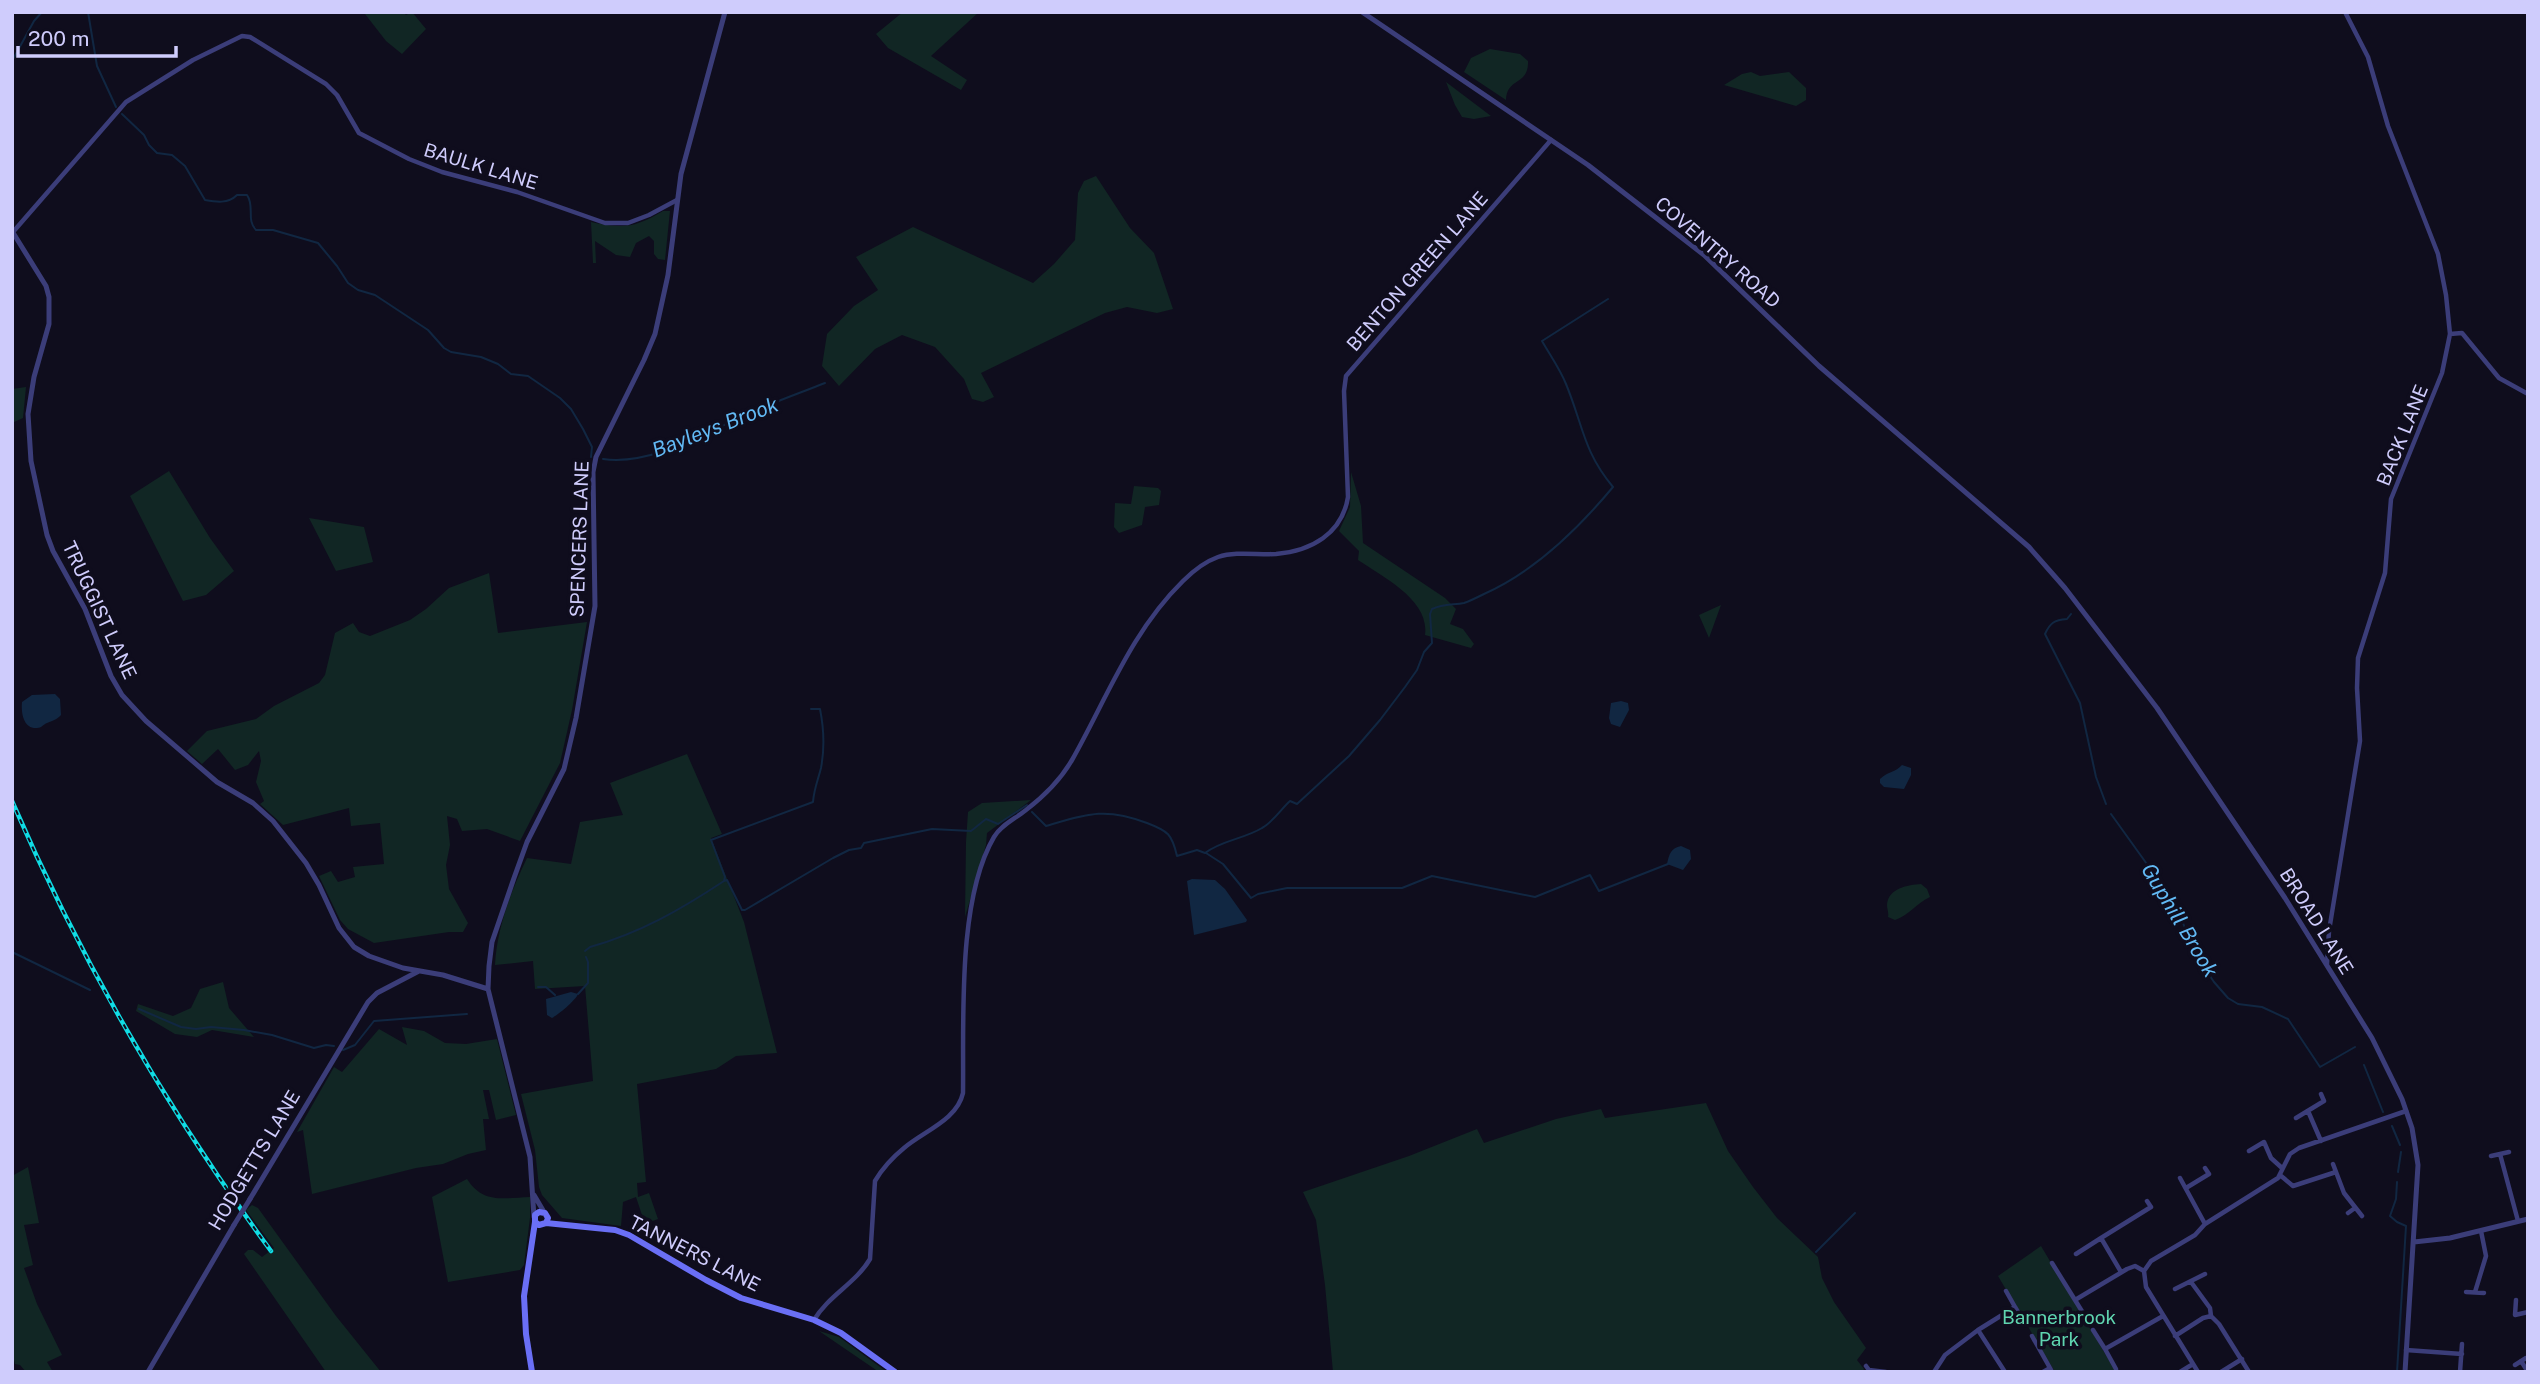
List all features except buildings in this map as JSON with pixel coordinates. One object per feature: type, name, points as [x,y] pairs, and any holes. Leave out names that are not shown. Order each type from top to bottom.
[{"type":"main road","points":[[539,1212],[544,1212],[548,1218],[546,1223],[539,1225],[534,1219],[539,1212]]},
{"type":"main road","name":"SPENCERS LANE","points":[[531,1372],[524,1296],[534,1219]]},
{"type":"main road","name":"TANNERS LANE","points":[[546,1223],[615,1230],[629,1235],[741,1298],[814,1320],[855,1341],[895,1372]]},
{"type":"street","name":"SPENCERS LANE","points":[[534,1219],[528,1146],[488,989],[492,942],[527,842],[564,769],[576,718],[594,606],[593,472],[596,457],[655,334],[668,275],[681,174],[725,12]]},
{"type":"street","name":"COVENTRY ROAD","points":[[1362,12],[1607,179],[1704,254],[1819,366],[2029,547]]},
{"type":"street","name":"BACK LANE","points":[[2327,965],[2329,931],[2360,740],[2358,658],[2385,573],[2391,499],[2442,373],[2450,334],[2438,254],[2388,126],[2368,57],[2345,12]]},
{"type":"street","name":"BAULK LANE","points":[[12,232],[126,102],[194,60],[242,36],[250,37],[326,84],[337,95],[359,133],[442,172],[517,192],[605,223],[628,223],[677,200]]},
{"type":"street","name":"BENTON GREEN LANE","points":[[814,1320],[820,1310],[864,1269],[870,1259],[875,1181],[880,1172],[902,1149],[950,1116],[961,1102],[970,914],[994,836],[1042,797],[1068,766],[1132,645],[1166,599],[1185,579],[1208,561],[1225,555],[1278,554],[1302,548],[1322,540],[1340,523],[1348,497],[1344,391],[1346,376],[1550,139]]},
{"type":"street","name":"TRUGGIST LANE","points":[[12,232],[46,286],[49,297],[49,324],[33,377],[28,414],[35,482],[50,544],[85,609],[111,676],[122,695],[145,721],[217,782],[253,803],[273,821],[306,863],[345,937],[369,956],[403,968],[443,975],[488,989]]},
{"type":"street","points":[[2450,334],[2462,333],[2499,378],[2528,394]]},
{"type":"street","name":"BROAD LANE","points":[[2029,547],[2065,587],[2157,708],[2285,898],[2385,1059],[2412,1128],[2418,1166],[2404,1372]]},
{"type":"street","points":[[402,979],[403,968]]},
{"type":"street","name":"HODGETTS LANE","points":[[148,1372],[368,1002],[377,993],[419,971]]},
{"type":"street","points":[[2296,1118],[2324,1101],[2321,1094]]},
{"type":"street","points":[[2308,1111],[2321,1141]]},
{"type":"street","points":[[2198,1372],[2146,1287],[2144,1271],[2151,1261],[2196,1236],[2206,1224],[2273,1182],[2280,1175],[2290,1154],[2299,1148],[2406,1111]]},
{"type":"street","points":[[2249,1151],[2269,1139]]},
{"type":"street","points":[[2264,1142],[2271,1157],[2282,1168]]},
{"type":"street","points":[[2491,1156],[2509,1152]]},
{"type":"street","points":[[2500,1154],[2518,1221]]},
{"type":"street","points":[[2333,1164],[2344,1193],[2362,1216]]},
{"type":"street","points":[[2205,1168],[2213,1181]]},
{"type":"street","points":[[2280,1175],[2293,1186],[2336,1172]]},
{"type":"street","points":[[2186,1188],[2209,1174]]},
{"type":"street","points":[[2180,1178],[2206,1224]]},
{"type":"street","name":"SPENCERS LANE","points":[[533,1192],[544,1212]]},
{"type":"street","points":[[2147,1201],[2155,1214]]},
{"type":"street","points":[[2076,1254],[2151,1207]]},
{"type":"street","points":[[2348,1213],[2355,1208]]},
{"type":"street","points":[[2414,1242],[2450,1238],[2528,1219]]},
{"type":"street","points":[[2475,1292],[2486,1256],[2481,1231]]},
{"type":"street","points":[[2101,1238],[2121,1272]]},
{"type":"street","points":[[2052,1263],[2088,1321]]},
{"type":"street","points":[[2075,1300],[2135,1266],[2144,1271]]},
{"type":"street","points":[[2175,1289],[2205,1273]]},
{"type":"street","points":[[2191,1282],[2249,1372]]},
{"type":"street","points":[[2006,1291],[2022,1320]]},
{"type":"street","points":[[2466,1292],[2484,1293]]},
{"type":"street","points":[[2516,1300],[2515,1315],[2528,1312]]},
{"type":"street","points":[[1934,1372],[1945,1355],[2015,1307]]},
{"type":"street","points":[[2105,1349],[2163,1316]]},
{"type":"street","points":[[2175,1336],[2203,1318],[2211,1316]]},
{"type":"street","points":[[1978,1330],[2006,1372]]},
{"type":"street","points":[[2093,1330],[2116,1369]]},
{"type":"street","points":[[2032,1336],[2051,1370],[2043,1372]]},
{"type":"street","points":[[2460,1372],[2462,1344]]},
{"type":"street","points":[[2405,1350],[2462,1354]]},
{"type":"street","points":[[2221,1372],[2242,1359]]},
{"type":"street","points":[[2515,1365],[2524,1359],[2528,1372]]},
{"type":"street","points":[[2180,1372],[2193,1364]]},
{"type":"street","points":[[1866,1366],[1869,1370],[1886,1372]]},
{"type":"green space","points":[[403,12],[406,15],[412,12],[426,29],[402,54],[386,41],[365,14]]},
{"type":"green space","points":[[903,12],[979,12],[931,56],[967,80],[961,90],[888,48],[876,34]]},
{"type":"green space","points":[[1490,49],[1520,54],[1528,61],[1525,74],[1510,88],[1506,100],[1464,72],[1471,58]]},
{"type":"green space","points":[[1751,72],[1760,76],[1789,72],[1806,88],[1806,100],[1796,106],[1724,85],[1742,74]]},
{"type":"green space","points":[[1446,82],[1491,116],[1474,119],[1462,117]]},
{"type":"green space","points":[[1096,176],[1130,228],[1154,253],[1173,309],[1157,313],[1127,307],[1105,313],[981,373],[994,397],[983,402],[972,399],[964,379],[935,347],[902,335],[875,349],[839,386],[822,366],[827,334],[854,306],[878,290],[856,257],[913,227],[1033,283],[1075,240],[1078,193],[1084,181]]},
{"type":"green space","points":[[663,211],[670,211],[665,260],[658,259],[654,254],[654,241],[649,236],[636,243],[630,257],[616,255],[595,241],[596,263],[593,263],[591,222],[628,226]]},
{"type":"green space","points":[[26,387],[23,418],[12,423],[12,389]]},
{"type":"green space","points":[[169,471],[210,538],[234,571],[206,595],[183,601],[130,496]]},
{"type":"green space","points":[[1351,472],[1361,506],[1363,543],[1445,598],[1456,609],[1450,624],[1463,629],[1474,644],[1471,648],[1425,635],[1425,622],[1413,600],[1392,582],[1358,560],[1359,551],[1339,531],[1350,507]]},
{"type":"green space","points":[[1134,486],[1158,488],[1161,491],[1159,505],[1145,507],[1142,525],[1119,533],[1114,527],[1115,503],[1131,504]]},
{"type":"green space","points":[[309,518],[364,527],[373,562],[336,571]]},
{"type":"green space","points":[[489,573],[498,633],[587,622],[560,763],[520,841],[487,829],[462,831],[457,819],[447,816],[450,845],[446,865],[449,889],[468,923],[463,932],[374,943],[348,929],[340,920],[319,876],[331,871],[338,882],[355,877],[353,867],[384,864],[380,823],[351,826],[349,808],[283,825],[260,804],[264,801],[256,782],[261,761],[259,751],[248,765],[235,770],[218,749],[202,764],[187,751],[207,731],[256,719],[274,706],[319,683],[325,675],[335,633],[353,623],[359,632],[370,636],[410,620],[449,588]]},
{"type":"green space","points":[[1721,605],[1709,638],[1699,615]]},
{"type":"green space","points":[[687,754],[722,834],[711,838],[744,922],[777,1053],[736,1056],[716,1069],[637,1084],[646,1182],[637,1183],[638,1197],[649,1193],[658,1219],[645,1224],[636,1197],[623,1202],[621,1226],[562,1218],[542,1195],[539,1187],[535,1150],[521,1094],[593,1081],[585,986],[535,989],[533,961],[495,965],[502,924],[527,858],[571,864],[580,822],[623,815],[610,783]]},
{"type":"green space","points":[[1031,800],[987,833],[965,917],[968,812],[982,803]]},
{"type":"green space","points":[[1921,884],[1930,897],[1900,918],[1895,920],[1888,917],[1888,899],[1895,891]]},
{"type":"green space","points":[[223,982],[229,1008],[254,1037],[212,1030],[197,1037],[175,1034],[136,1011],[138,1004],[173,1016],[191,1008],[200,989]]},
{"type":"green space","points":[[402,1027],[424,1031],[445,1043],[466,1044],[497,1039],[516,1115],[496,1120],[489,1090],[483,1090],[489,1119],[483,1119],[486,1150],[443,1164],[416,1168],[312,1194],[303,1130],[297,1132],[334,1067],[342,1072],[379,1029],[407,1045]]},
{"type":"green space","points":[[1706,1103],[1728,1151],[1753,1187],[1777,1218],[1818,1257],[1822,1278],[1834,1302],[1866,1348],[1857,1360],[1864,1369],[1862,1372],[1333,1372],[1316,1220],[1303,1192],[1409,1156],[1477,1129],[1484,1143],[1556,1119],[1601,1109],[1605,1118]]},
{"type":"green space","points":[[28,1167],[39,1223],[24,1225],[33,1265],[24,1268],[37,1304],[62,1355],[47,1362],[53,1372],[26,1372],[20,1365],[15,1364],[12,1353],[12,1176]]},
{"type":"green space","points":[[467,1179],[480,1192],[494,1198],[530,1197],[524,1265],[520,1270],[448,1282],[432,1197]]},
{"type":"green space","points":[[252,1205],[258,1208],[336,1316],[381,1372],[326,1372],[244,1254],[253,1250],[262,1257],[274,1248],[246,1210]]},
{"type":"green space","name":"Bannerbrook Park","points":[[2041,1246],[2116,1372],[2055,1372],[1998,1276]]},
{"type":"green space","points":[[819,1331],[839,1337],[887,1372],[879,1372]]},
{"type":"water","points":[[55,694],[60,699],[61,715],[40,728],[29,726],[23,715],[22,702],[32,695]]},
{"type":"water","points":[[1611,703],[1628,703],[1629,710],[1620,727],[1611,724],[1609,718]]},
{"type":"water","points":[[1902,765],[1911,768],[1911,775],[1904,789],[1884,787],[1880,783],[1880,779]]},
{"type":"water","points":[[1681,846],[1690,850],[1691,859],[1683,870],[1667,864],[1671,852]]},
{"type":"water","points":[[1215,880],[1225,889],[1246,922],[1194,935],[1187,881]]},
{"type":"water","points":[[571,992],[578,994],[562,1011],[552,1018],[547,1015],[546,999]]},
{"type":"waterway","points":[[12,61],[34,21],[42,12]]},
{"type":"waterway","name":"Bayleys Brook","points":[[88,12],[97,66],[116,107]]},
{"type":"waterway","name":"Bayleys Brook","points":[[122,114],[144,135],[157,153],[172,155],[185,166],[205,200],[222,202],[237,195],[247,195],[256,230],[273,230],[318,243],[348,283],[358,290],[375,295],[428,330],[444,348],[451,352],[481,357],[498,364],[511,374],[528,376],[560,398],[571,409],[583,429],[592,447],[591,457]]},
{"type":"waterway","points":[[1032,812],[1046,826],[1096,814],[1132,818],[1164,831],[1171,838],[1177,856],[1197,850],[1205,853],[1255,832],[1270,822],[1290,801],[1297,804],[1349,756],[1417,670],[1424,652],[1432,643],[1432,609],[1466,602],[1502,585],[1538,562],[1570,534],[1613,487],[1589,449],[1564,378],[1542,341],[1608,299]]},
{"type":"waterway","name":"Bayleys Brook","points":[[603,459],[622,460],[659,453],[825,383]]},
{"type":"waterway","points":[[2071,614],[2067,619],[2053,623],[2045,634],[2080,703],[2096,777],[2106,804]]},
{"type":"waterway","points":[[724,881],[725,877],[711,840],[813,802],[821,768],[824,738],[820,709],[811,709]]},
{"type":"waterway","points":[[585,951],[659,920],[727,880],[742,910],[745,910],[833,858],[849,850],[861,848],[864,843],[932,829],[971,831],[986,819],[998,824],[1027,805]]},
{"type":"waterway","name":"Guphill Brook","points":[[2111,814],[2177,906],[2193,951],[2228,998],[2238,1004],[2262,1007],[2288,1019],[2320,1067],[2355,1047]]},
{"type":"waterway","points":[[1206,853],[1223,864],[1251,898],[1287,888],[1402,888],[1432,876],[1535,897],[1590,875],[1599,891],[1668,864]]},
{"type":"waterway","points":[[12,952],[90,990]]},
{"type":"waterway","points":[[578,994],[588,983],[586,957]]},
{"type":"waterway","points":[[538,987],[546,987],[555,995]]},
{"type":"waterway","points":[[139,1009],[181,1027],[244,1030],[272,1035],[314,1048],[334,1046]]},
{"type":"waterway","points":[[343,1050],[355,1045],[374,1021],[467,1014]]},
{"type":"waterway","name":"Guphill Brook","points":[[2364,1065],[2383,1112]]},
{"type":"waterway","points":[[2392,1126],[2400,1145]]},
{"type":"waterway","points":[[2398,1172],[2401,1152]]},
{"type":"waterway","name":"Guphill Brook","points":[[2397,1182],[2396,1199],[2390,1216],[2406,1226],[2397,1372]]},
{"type":"waterway","points":[[1816,1252],[1855,1213]]},
{"type":"railway","points":[[12,801],[67,919],[129,1034],[197,1144],[271,1251]]}]
